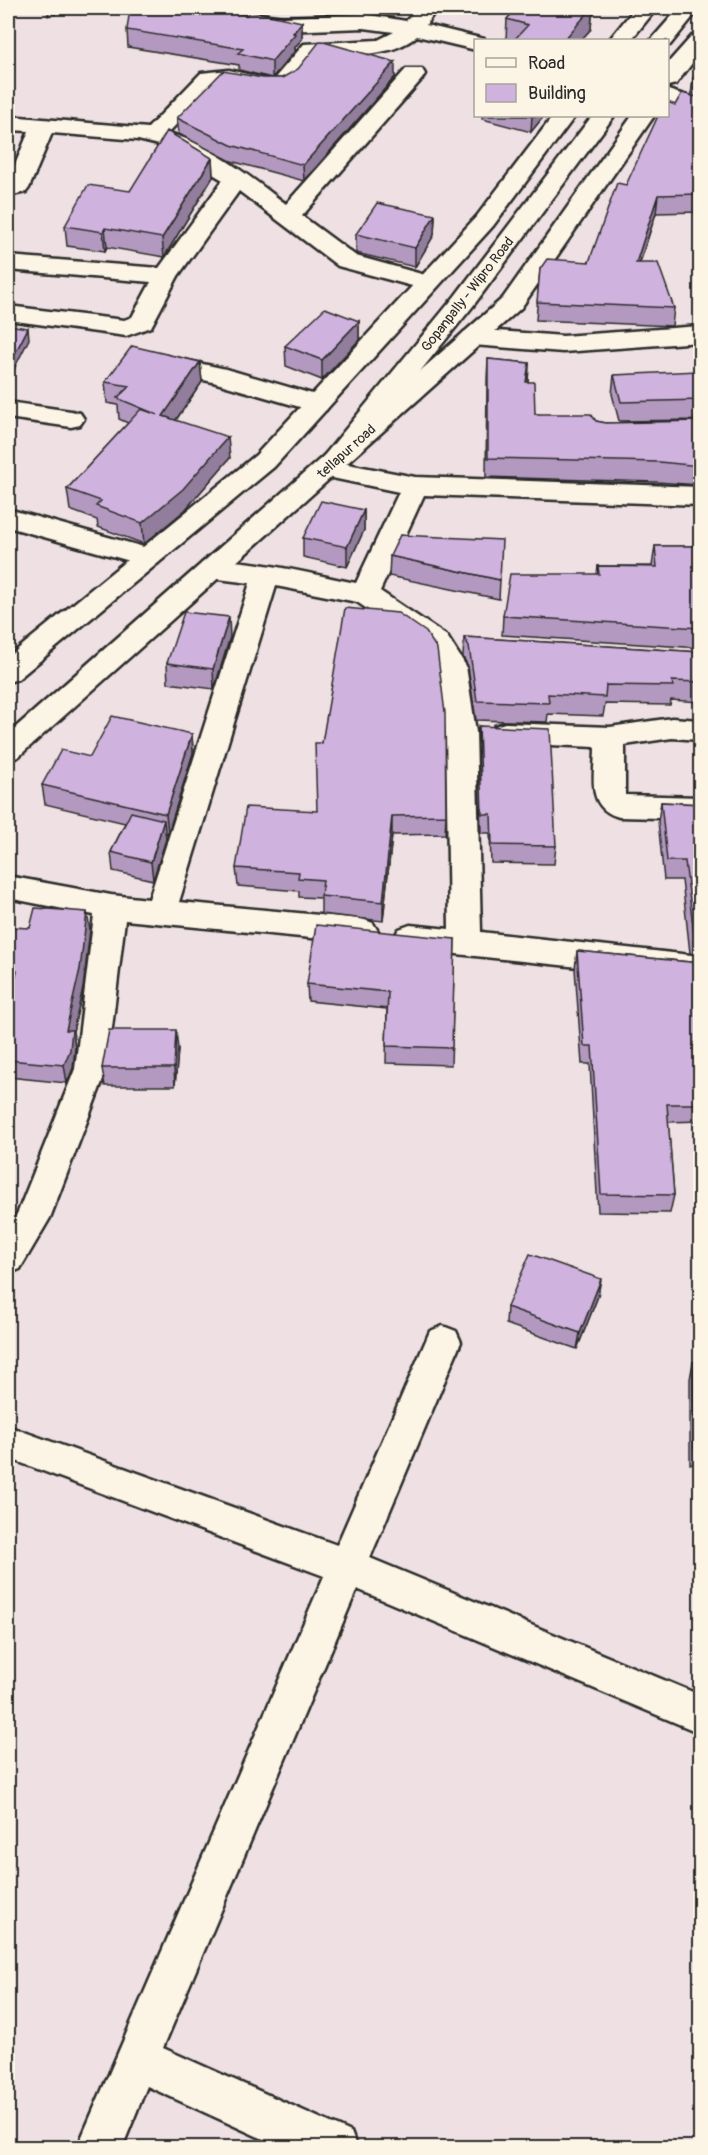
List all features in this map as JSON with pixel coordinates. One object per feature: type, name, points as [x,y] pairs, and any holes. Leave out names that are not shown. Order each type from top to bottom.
[{"type":"street","points":[[195,8],[364,21],[415,28],[474,43]]},
{"type":"street","points":[[153,136],[208,78],[229,77],[275,87],[281,85],[312,49],[383,46],[394,43],[415,28],[427,8]]},
{"type":"street","points":[[621,39],[646,8]]},
{"type":"street","points":[[663,39],[690,8]]},
{"type":"street","points":[[669,78],[683,57],[700,41]]},
{"type":"street","points":[[288,217],[414,74]]},
{"type":"street","points":[[669,97],[700,106]]},
{"type":"street","points":[[8,672],[265,461],[485,221],[563,117]]},
{"type":"street","name":"Gopanpally - Wipro Road","points":[[327,469],[464,301],[602,117]]},
{"type":"street","name":"tellapur road","points":[[8,750],[512,303],[642,117]]},
{"type":"street","points":[[8,123],[153,136],[176,142],[236,178],[347,261],[427,283]]},
{"type":"street","points":[[8,189],[18,187],[21,183],[43,126]]},
{"type":"street","points":[[8,313],[135,327],[142,322],[166,276],[236,178]]},
{"type":"street","points":[[8,263],[166,276]]},
{"type":"street","points":[[473,337],[563,344],[700,334]]},
{"type":"street","points":[[144,360],[217,375],[317,404]]},
{"type":"street","points":[[8,410],[71,419]]},
{"type":"street","points":[[327,469],[416,486],[646,496],[700,496]]},
{"type":"street","points":[[365,594],[416,486]]},
{"type":"street","points":[[8,518],[148,557]]},
{"type":"street","points":[[212,570],[266,575],[365,594],[436,643],[452,666],[461,732],[465,942]]},
{"type":"street","points":[[161,910],[266,575]]},
{"type":"street","points":[[436,643],[471,645]]},
{"type":"street","points":[[461,732],[610,737],[672,728],[700,730]]},
{"type":"street","points":[[610,737],[610,800],[613,803],[619,806],[700,808]]},
{"type":"street","points":[[8,887],[111,907],[161,910],[700,968]]},
{"type":"street","points":[[8,1259],[33,1218],[91,1069],[111,907]]},
{"type":"street","points":[[99,2148],[443,1342]]},
{"type":"street","points":[[8,1442],[348,1567],[700,1714]]},
{"type":"street","points":[[137,2059],[335,2148]]},
{"type":"path","points":[[47,15],[85,8]]},
{"type":"building","points":[[130,8],[193,8],[247,15],[250,11],[302,22],[272,61],[238,53],[243,49],[127,30]]},
{"type":"building","points":[[517,8],[592,8],[565,39],[515,39],[528,25],[507,19]]},
{"type":"building","points":[[320,41],[395,62],[303,165],[231,145],[177,118],[223,71],[263,78],[282,78],[298,69]]},
{"type":"building","points":[[700,65],[700,80],[693,78]]},
{"type":"building","points":[[682,93],[700,98],[700,194],[658,195],[636,263],[658,263],[674,308],[537,302],[540,269],[547,259],[589,262],[617,183],[626,185],[658,117],[669,117],[669,102],[675,105]]},
{"type":"building","points":[[167,131],[212,158],[162,238],[105,228],[103,232],[65,226],[88,185],[130,191]]},
{"type":"building","points":[[377,203],[435,215],[415,248],[356,234]]},
{"type":"building","points":[[325,308],[359,321],[322,360],[285,346]]},
{"type":"building","points":[[8,325],[28,328],[8,367]]},
{"type":"building","points":[[132,346],[200,362],[163,416],[228,437],[183,489],[142,523],[96,506],[101,501],[67,489],[141,409],[158,415],[117,398],[130,386],[105,382]]},
{"type":"building","points":[[488,359],[529,363],[526,382],[534,382],[535,414],[591,414],[596,421],[606,423],[700,421],[700,466],[659,462],[488,458]]},
{"type":"building","points":[[698,371],[700,400],[621,402],[614,375]]},
{"type":"building","points":[[321,501],[364,510],[347,547],[303,538]]},
{"type":"building","points":[[400,535],[502,540],[500,580],[390,556]]},
{"type":"building","points":[[655,546],[700,546],[700,628],[503,616],[510,574],[599,574],[598,566],[657,567]]},
{"type":"building","points":[[345,608],[398,613],[426,632],[437,649],[445,713],[446,815],[392,816],[383,902],[321,896],[323,880],[298,878],[299,872],[236,868],[246,807],[317,811],[315,743],[322,743]]},
{"type":"building","points":[[184,612],[229,617],[213,669],[167,663]]},
{"type":"building","points":[[464,637],[700,652],[700,682],[672,681],[673,686],[606,685],[605,697],[548,694],[549,703],[477,701],[469,646]]},
{"type":"building","points":[[112,716],[192,734],[166,814],[42,785],[61,750],[90,757]]},
{"type":"building","points":[[479,726],[550,729],[556,846],[492,845],[491,814],[482,814]]},
{"type":"building","points":[[661,802],[700,804],[700,936],[694,934],[685,861],[667,861]]},
{"type":"building","points":[[131,812],[164,820],[151,862],[111,852]]},
{"type":"building","points":[[35,908],[87,912],[80,969],[66,1030],[72,1030],[70,1050],[64,1065],[8,1060],[8,1007],[17,971],[8,970],[8,927],[30,928]]},
{"type":"building","points":[[316,925],[455,939],[452,1048],[386,1046],[388,992],[307,984]]},
{"type":"building","points":[[577,951],[700,963],[700,1104],[667,1104],[674,1195],[601,1194],[592,1046],[584,1046]]},
{"type":"building","points":[[109,1030],[176,1030],[174,1068],[102,1068]]},
{"type":"building","points":[[530,1254],[601,1279],[580,1333],[507,1307]]},
{"type":"building","points":[[693,1362],[700,1363],[700,1449],[694,1448]]}]
